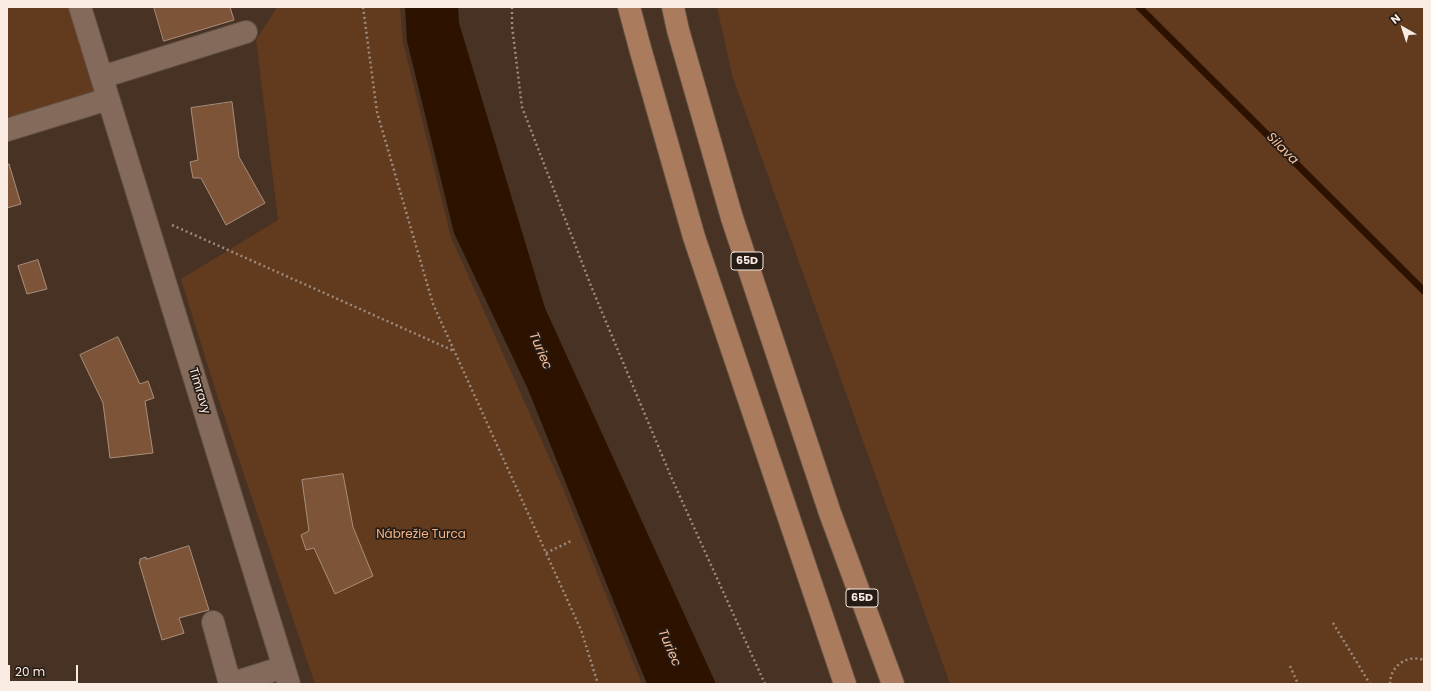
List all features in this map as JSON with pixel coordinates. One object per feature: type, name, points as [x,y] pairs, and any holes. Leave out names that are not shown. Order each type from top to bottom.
[{"type":"main road","points":[[629,7],[694,237],[844,684]]},
{"type":"main road","name":"65D","points":[[673,7],[678,30],[732,218],[830,513],[893,684]]},
{"type":"street","name":"Timravy","points":[[80,7],[287,675]]},
{"type":"street","points":[[102,77],[246,32]]},
{"type":"street","points":[[7,130],[108,99]]},
{"type":"street","points":[[213,622],[230,684],[287,675]]},
{"type":"path","points":[[362,7],[377,112],[433,304],[581,630],[598,684]]},
{"type":"path","points":[[512,7],[512,26],[522,107],[591,286],[669,472],[766,684]]},
{"type":"path","points":[[144,213],[455,351]]},
{"type":"path","points":[[546,553],[571,541]]},
{"type":"path","points":[[1333,623],[1370,684]]},
{"type":"path","points":[[1390,684],[1392,674],[1396,667],[1403,661],[1411,658],[1419,658],[1424,660]]},
{"type":"path","points":[[1290,666],[1298,684]]},
{"type":"green space","points":[[7,7],[80,7],[108,99],[7,130]]},
{"type":"green space","name":"Nábrežie Turca","points":[[277,7],[400,7],[403,42],[451,237],[562,486],[642,684],[315,684],[214,386],[181,279],[278,220],[256,40]]},
{"type":"green space","points":[[717,7],[1424,7],[1424,684],[950,684],[732,75]]},
{"type":"water","name":"Turiec","points":[[405,7],[458,7],[459,23],[545,308],[716,684],[647,684],[527,387],[454,233],[407,41]]},
{"type":"building","points":[[154,7],[230,7],[234,20],[164,41]]},
{"type":"building","points":[[232,102],[239,157],[265,203],[226,225],[201,178],[193,178],[190,162],[198,160],[191,108]]},
{"type":"building","points":[[7,164],[9,164],[21,204],[7,208]]},
{"type":"building","points":[[38,260],[47,289],[27,294],[18,266]]},
{"type":"building","points":[[118,337],[140,384],[148,381],[154,398],[145,401],[153,453],[110,458],[103,403],[80,355]]},
{"type":"building","points":[[343,474],[353,527],[373,576],[335,594],[314,548],[306,550],[301,535],[309,531],[302,480]]},
{"type":"building","points":[[189,546],[209,610],[179,618],[184,633],[162,640],[139,562],[140,559],[146,557],[146,559]]},
{"type":"waterway","name":"Silava","points":[[1139,7],[1424,291]]}]
